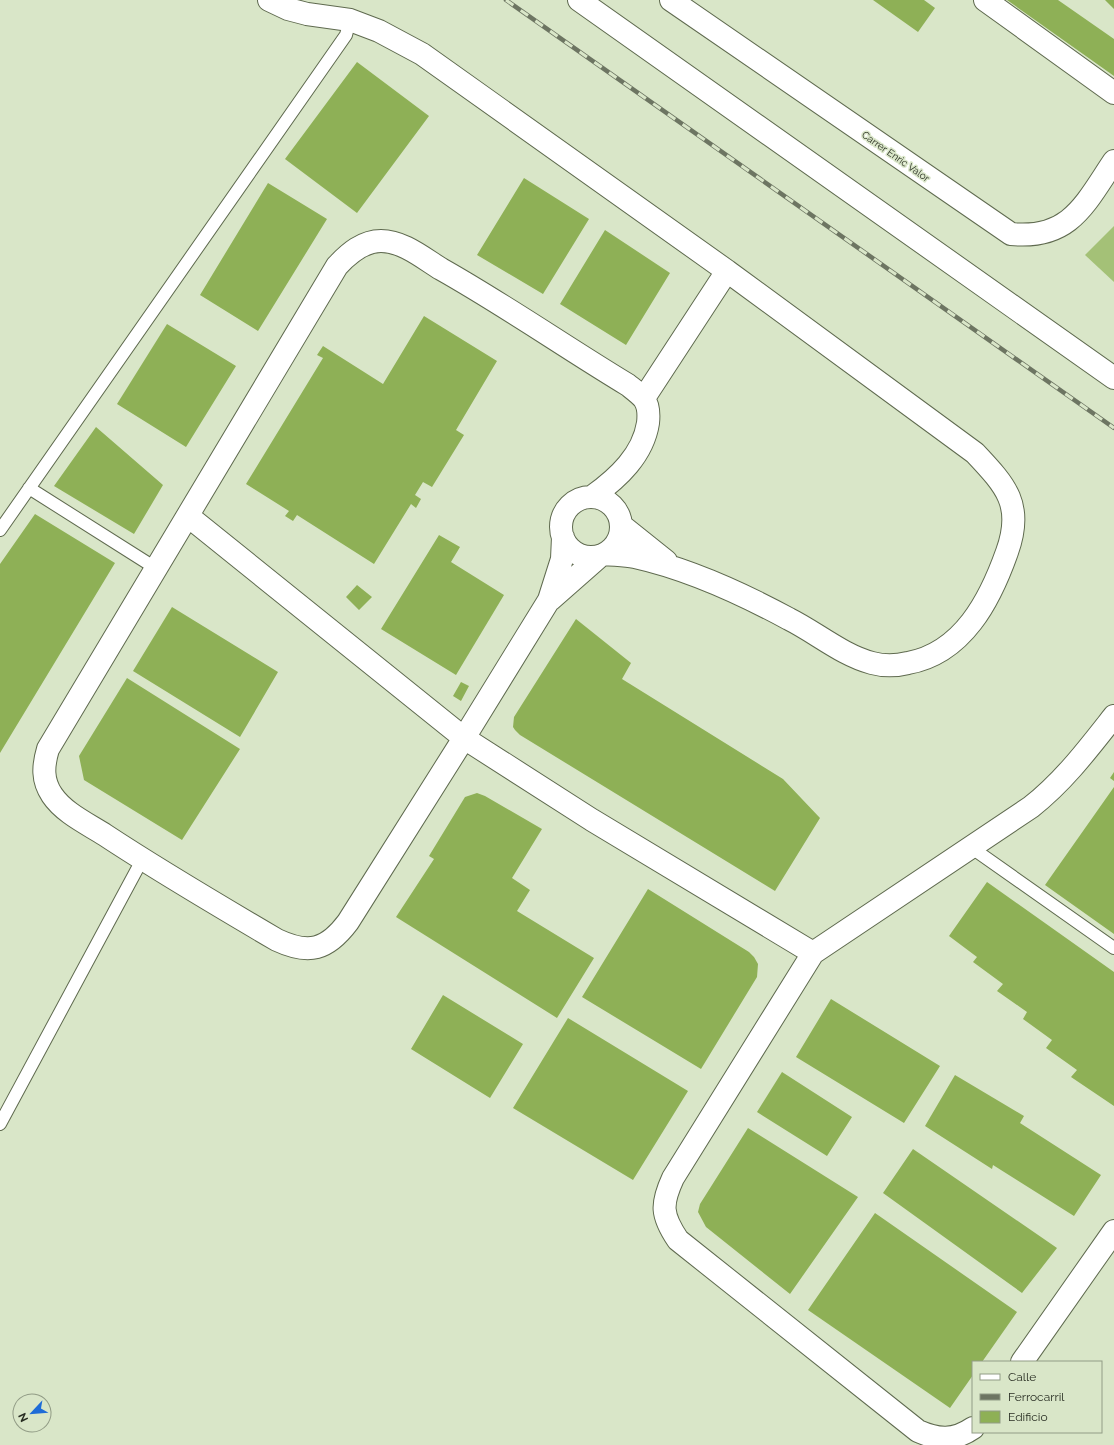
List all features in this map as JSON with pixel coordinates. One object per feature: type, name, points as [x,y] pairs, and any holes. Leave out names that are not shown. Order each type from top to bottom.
[{"type":"street","points":[[269,0],[288,9],[307,14],[350,20],[379,31],[422,54],[727,271],[976,453],[1003,485],[1011,501],[1014,518],[1013,535],[992,588],[977,616],[962,634],[944,651],[922,661],[896,666],[872,663],[849,654],[791,619],[730,590],[679,570],[634,557],[602,555],[590,557],[579,555],[568,547],[563,538],[560,527],[562,516],[567,507],[582,497],[593,496],[608,502],[613,506],[620,520],[679,570]]},
{"type":"street","points":[[579,0],[1114,378]]},
{"type":"street","name":"Carrer Enric Valor","points":[[670,0],[1010,234],[1024,235],[1043,233],[1062,225],[1079,212],[1114,161]]},
{"type":"street","points":[[985,0],[1114,93]]},
{"type":"street","points":[[549,600],[617,543],[620,535],[620,520],[634,458],[646,432],[648,407],[644,398],[628,385],[490,296],[398,244],[382,241],[367,244],[349,253],[337,266],[48,749],[43,765],[45,783],[63,808],[142,860],[277,940],[300,949],[320,947],[340,934],[348,922],[549,600],[562,559],[563,538]]},
{"type":"street","points":[[644,398],[727,271]]},
{"type":"street","points":[[593,496],[610,484],[634,458]]},
{"type":"street","points":[[188,516],[464,738],[592,820],[813,953]]},
{"type":"street","points":[[972,1429],[958,1436],[950,1438],[929,1436],[918,1431],[678,1240],[665,1218],[664,1202],[673,1178],[813,953],[1012,822],[1047,794],[1084,754],[1114,716]]},
{"type":"street","points":[[1023,1361],[1114,1231]]},
{"type":"lane","points":[[0,530],[346,35],[350,20]]},
{"type":"lane","points":[[29,488],[157,569]]},
{"type":"lane","points":[[972,848],[1114,948]]},
{"type":"lane","points":[[0,1124],[142,860]]},
{"type":"green space","points":[[1114,226],[1114,282],[1085,255]]},
{"type":"building","points":[[873,0],[924,0],[935,8],[918,32]]},
{"type":"building","points":[[1007,0],[1058,0],[1114,39],[1114,76]]},
{"type":"building","points":[[1105,0],[1114,0],[1114,9]]},
{"type":"building","points":[[357,62],[429,116],[357,213],[285,159]]},
{"type":"building","points":[[524,178],[589,219],[543,294],[477,255]]},
{"type":"building","points":[[268,183],[327,219],[258,331],[200,295]]},
{"type":"building","points":[[605,230],[670,273],[626,345],[560,304]]},
{"type":"building","points":[[424,316],[497,361],[456,430],[464,435],[432,487],[423,482],[415,495],[421,499],[416,508],[411,504],[374,564],[297,515],[293,521],[285,516],[289,511],[246,484],[323,358],[317,355],[323,346],[383,384]]},
{"type":"building","points":[[167,324],[236,366],[186,447],[117,404]]},
{"type":"building","points":[[96,427],[163,485],[134,534],[54,486]]},
{"type":"building","points":[[35,514],[115,563],[0,753],[0,564]]},
{"type":"building","points":[[439,535],[460,547],[451,562],[504,595],[456,675],[381,629]]},
{"type":"building","points":[[357,585],[372,597],[359,610],[346,597]]},
{"type":"building","points":[[172,607],[278,672],[240,737],[133,671]]},
{"type":"building","points":[[576,619],[631,663],[622,679],[783,779],[820,818],[775,891],[520,735],[515,730],[513,727],[514,717]]},
{"type":"building","points":[[127,678],[240,749],[182,840],[84,780],[79,756]]},
{"type":"building","points":[[461,682],[469,686],[461,701],[453,696]]},
{"type":"building","points":[[1114,772],[1114,781],[1110,778]]},
{"type":"building","points":[[1114,787],[1114,934],[1045,885]]},
{"type":"building","points":[[477,793],[485,796],[542,829],[512,878],[530,890],[517,911],[594,958],[557,1018],[396,917],[434,859],[429,856],[465,797]]},
{"type":"building","points":[[987,882],[1114,972],[1114,1106],[1071,1077],[1077,1070],[1046,1048],[1052,1040],[1023,1019],[1027,1012],[997,991],[1003,984],[973,962],[977,957],[949,936]]},
{"type":"building","points":[[648,889],[749,952],[758,964],[757,977],[701,1069],[582,997]]},
{"type":"building","points":[[443,995],[523,1044],[490,1098],[411,1049]]},
{"type":"building","points":[[831,999],[940,1066],[904,1123],[796,1057]]},
{"type":"building","points":[[568,1018],[688,1091],[633,1180],[513,1108]]},
{"type":"building","points":[[782,1072],[852,1117],[827,1156],[757,1112]]},
{"type":"building","points":[[955,1075],[1024,1116],[1020,1123],[1101,1175],[1074,1216],[993,1165],[992,1169],[925,1126]]},
{"type":"building","points":[[748,1128],[858,1197],[790,1294],[706,1227],[698,1212],[700,1204]]},
{"type":"building","points":[[913,1149],[1057,1248],[1022,1293],[883,1193]]},
{"type":"building","points":[[875,1213],[1017,1312],[983,1361],[972,1361],[972,1376],[950,1408],[808,1310]]},
{"type":"railway","points":[[506,0],[1114,428]]}]
